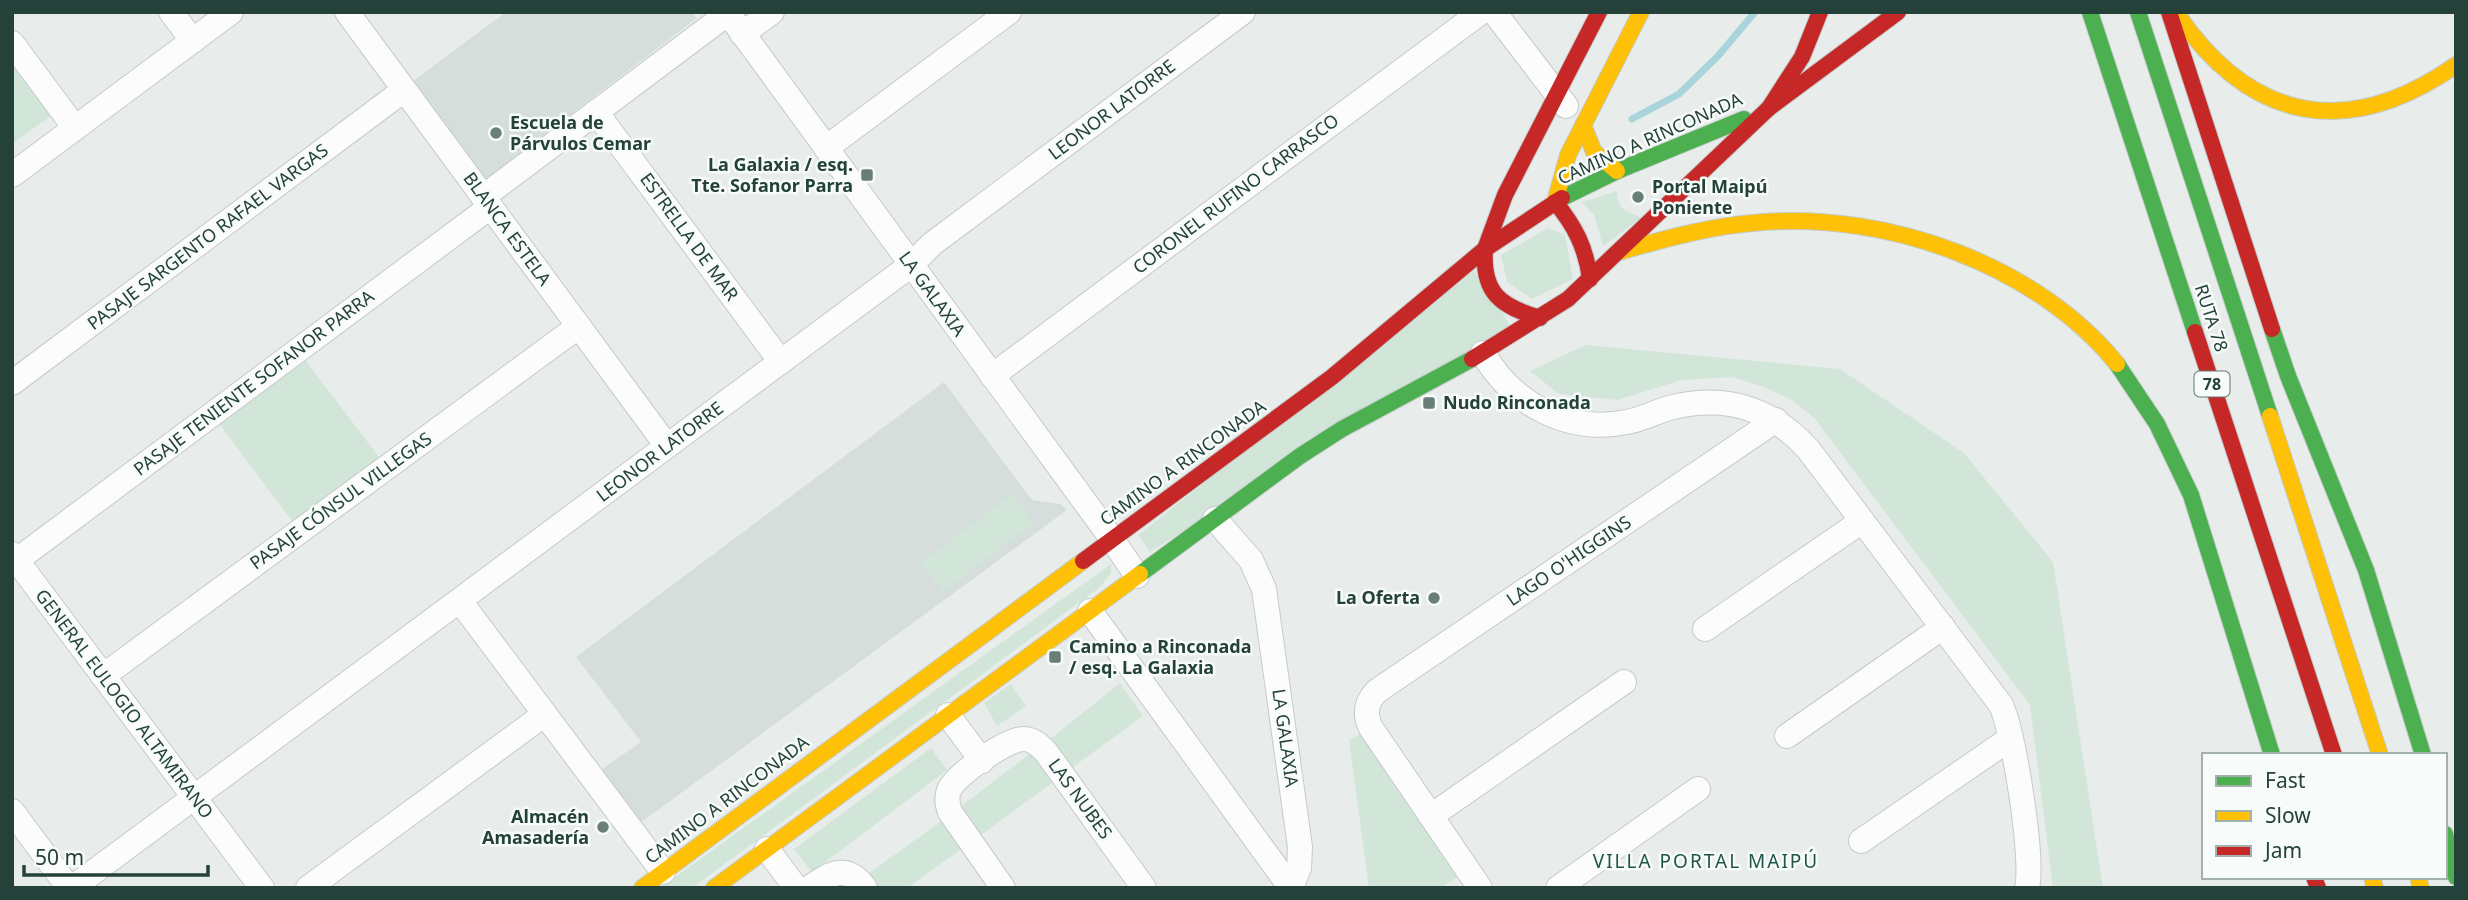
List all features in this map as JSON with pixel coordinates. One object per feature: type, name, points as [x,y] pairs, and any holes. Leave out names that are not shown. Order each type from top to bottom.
[{"type":"main road","points":[[1540,318],[1515,311],[1495,296],[1484,274],[1485,249],[1506,195],[1599,12]]},
{"type":"main road","points":[[1590,279],[1582,238],[1556,202],[1568,155],[1641,12]]},
{"type":"main road","points":[[1769,108],[1802,57],[1820,12]]},
{"type":"main road","name":"CAMINO A RINCONADA","points":[[714,888],[1300,456],[1342,429],[1483,353],[1568,299],[1769,108],[1898,12]]},
{"type":"main road","name":"RUTA 78","points":[[2090,12],[2333,753]]},
{"type":"main road","name":"RUTA 78","points":[[2138,12],[2380,753]]},
{"type":"main road","points":[[2169,12],[2288,376],[2366,570],[2423,753]]},
{"type":"main road","points":[[2176,12],[2206,52],[2233,77],[2273,100],[2298,107],[2345,112],[2386,105],[2423,89],[2456,65]]},
{"type":"main road","name":"CAMINO A RINCONADA","points":[[642,888],[1362,354],[1485,249],[1556,202],[1617,171],[1769,108]]},
{"type":"main road","points":[[1583,125],[1594,152],[1617,171]]},
{"type":"main road","points":[[1619,252],[1700,229],[1741,223],[1807,220],[1841,222],[1908,235],[1942,246],[2035,292],[2064,312],[2091,336],[2130,381],[2151,412],[2175,459],[2191,495],[2271,753]]},
{"type":"main road","points":[[2447,842],[2456,877]]},
{"type":"street","points":[[171,12],[193,41]]},
{"type":"street","points":[[12,175],[231,12]]},
{"type":"street","name":"BLANCA ESTELA","points":[[347,12],[667,446]]},
{"type":"street","points":[[742,34],[772,12]]},
{"type":"street","points":[[826,148],[1009,12]]},
{"type":"street","name":"LEONOR LATORRE","points":[[71,888],[911,265],[932,244],[1243,12]]},
{"type":"street","name":"CORONEL RUFINO CARRASCO","points":[[992,376],[1481,12]]},
{"type":"street","points":[[1494,12],[1556,96],[1583,125]]},
{"type":"street","name":"LA GALAXIA","points":[[727,13],[1137,576]]},
{"type":"street","name":"PASAJE TENIENTE SOFANOR PARRA","points":[[14,557],[487,202],[596,111],[727,13]]},
{"type":"street","points":[[12,43],[75,128]]},
{"type":"street","name":"PASAJE SARGENTO RAFAEL VARGAS","points":[[12,383],[404,90]]},
{"type":"street","name":"ESTRELLA DE MAR","points":[[596,111],[781,362]]},
{"type":"street","name":"PASAJE CÓNSUL VILLEGAS","points":[[103,676],[579,326]]},
{"type":"street","points":[[1483,353],[1499,376],[1521,398],[1548,414],[1577,423],[1594,425],[1626,422],[1670,408],[1703,402],[1749,408],[1793,433],[1808,449],[2001,705],[2011,738],[2029,856],[2026,888]]},
{"type":"street","name":"LAGO O'HIGGINS","points":[[1431,816],[1367,722],[1369,701],[1377,691],[1776,421]]},
{"type":"street","name":"LA GALAXIA","points":[[1215,519],[1251,560],[1264,589],[1300,847],[1299,868],[1291,888]]},
{"type":"street","points":[[1704,629],[1863,521]]},
{"type":"street","name":"GENERAL EULOGIO ALTAMIRANO","points":[[14,557],[262,888]]},
{"type":"street","points":[[460,601],[663,872]]},
{"type":"street","name":"LA GALAXIA","points":[[1090,611],[1291,888]]},
{"type":"street","points":[[1787,736],[1943,627]]},
{"type":"street","points":[[1480,888],[1431,816],[1624,682]]},
{"type":"street","points":[[308,888],[545,714]]},
{"type":"street","points":[[948,715],[982,761]]},
{"type":"street","points":[[1861,841],[2011,738]]},
{"type":"street","name":"LAS NUBES","points":[[1003,888],[948,806],[948,794],[953,784],[1014,740],[1031,740],[1039,745],[1144,888]]},
{"type":"street","points":[[1558,888],[1698,789]]},
{"type":"street","points":[[12,811],[71,888]]},
{"type":"street","points":[[766,849],[796,888]]},
{"type":"street","points":[[809,888],[832,873],[859,881]]},
{"type":"shaded area","name":"Escuela de Párvulos Cemar","points":[[506,12],[692,12],[697,18],[482,182],[409,84]]},
{"type":"shaded area","points":[[944,382],[1032,500],[1060,504],[1067,510],[636,826],[595,774],[641,742],[576,657]]},
{"type":"green space","points":[[12,55],[55,113],[12,144]]},
{"type":"green space","points":[[1617,191],[1621,206],[1642,217],[1603,246],[1594,215],[1582,202]]},
{"type":"green space","points":[[1548,228],[1565,235],[1573,279],[1532,299],[1507,282],[1501,255]]},
{"type":"green space","points":[[1474,271],[1510,325],[1150,552],[1138,535]]},
{"type":"green space","points":[[1586,345],[1840,369],[1964,453],[2053,562],[2103,888],[2053,888],[2030,705],[1815,419],[1792,400],[1764,387],[1732,377],[1682,380],[1617,400],[1559,394],[1530,371]]},
{"type":"green space","points":[[303,357],[382,461],[295,525],[217,421]]},
{"type":"green space","points":[[1012,494],[1034,523],[943,591],[921,563]]},
{"type":"green space","points":[[1111,564],[1111,573],[1099,588],[692,888],[660,888]]},
{"type":"green space","points":[[1120,683],[1143,716],[1066,772],[1044,744]]},
{"type":"green space","points":[[1011,684],[1026,706],[997,726],[984,703]]},
{"type":"green space","points":[[1371,728],[1467,870],[1441,888],[1369,888],[1349,740]]},
{"type":"green space","points":[[931,748],[947,770],[812,872],[794,849]]},
{"type":"green space","points":[[1036,749],[1059,778],[977,838],[957,809]]},
{"type":"green space","points":[[944,819],[964,847],[907,888],[873,888],[864,877]]},
{"type":"waterway","points":[[1632,119],[1679,94],[1718,56],[1755,12]]},
{"type":"traffic: fast","points":[[2090,12],[2195,332]]},
{"type":"traffic: fast","points":[[2138,12],[2270,416]]},
{"type":"traffic: fast","points":[[1562,198],[1617,171],[1744,119]]},
{"type":"traffic: fast","points":[[2272,329],[2288,376],[2366,570],[2422,753]]},
{"type":"traffic: fast","points":[[1140,574],[1300,456],[1342,429],[1472,359]]},
{"type":"traffic: fast","points":[[2117,364],[2157,424],[2191,495],[2271,753]]},
{"type":"traffic: fast","points":[[2447,842],[2456,877]]},
{"type":"traffic: slow","points":[[1555,202],[1568,155],[1641,12]]},
{"type":"traffic: slow","points":[[2179,17],[2208,53],[2239,80],[2272,99],[2306,109],[2342,111],[2379,104],[2417,89],[2456,65]]},
{"type":"traffic: slow","points":[[1583,125],[1594,152],[1617,171]]},
{"type":"traffic: slow","points":[[1619,252],[1709,229],[1764,222],[1812,221],[1861,226],[1910,237],[1957,252],[2003,273],[2046,299],[2084,329],[2117,364]]},
{"type":"traffic: slow","points":[[2270,416],[2379,753]]},
{"type":"traffic: slow","points":[[642,888],[1083,561]]},
{"type":"traffic: slow","points":[[714,888],[1140,574]]},
{"type":"traffic: slow","points":[[2373,879],[2375,888]]},
{"type":"traffic: slow","points":[[2419,879],[2421,888]]},
{"type":"traffic: jam","points":[[1485,249],[1505,195],[1599,12]]},
{"type":"traffic: jam","points":[[1769,108],[1802,57],[1820,12]]},
{"type":"traffic: jam","points":[[1472,359],[1568,299],[1769,108],[1898,12]]},
{"type":"traffic: jam","points":[[2169,12],[2272,329]]},
{"type":"traffic: jam","points":[[1083,561],[1332,377],[1485,249],[1562,198]]},
{"type":"traffic: jam","points":[[1555,202],[1578,238],[1586,257],[1590,279]]},
{"type":"traffic: jam","points":[[1485,249],[1487,277],[1496,295],[1514,308],[1540,318]]},
{"type":"traffic: jam","points":[[2195,332],[2333,753]]},
{"type":"traffic: jam","points":[[2315,879],[2318,888]]},
{"type":"place","name":"Escuela de Párvulos Cemar","points":[[496,133]]},
{"type":"place","name":"La Galaxia / esq. Tte. Sofanor Parra","points":[[867,175]]},
{"type":"place","name":"Portal Maipú Poniente","points":[[1638,197]]},
{"type":"place","name":"Nudo Rinconada","points":[[1429,403]]},
{"type":"place","name":"La Oferta","points":[[1434,598]]},
{"type":"place","name":"Camino a Rinconada / esq. La Galaxia","points":[[1055,657]]},
{"type":"place","name":"Almacén Amasadería","points":[[603,827]]},
{"type":"district","name":"VILLA PORTAL MAIPÚ","points":[[1706,861]]}]
